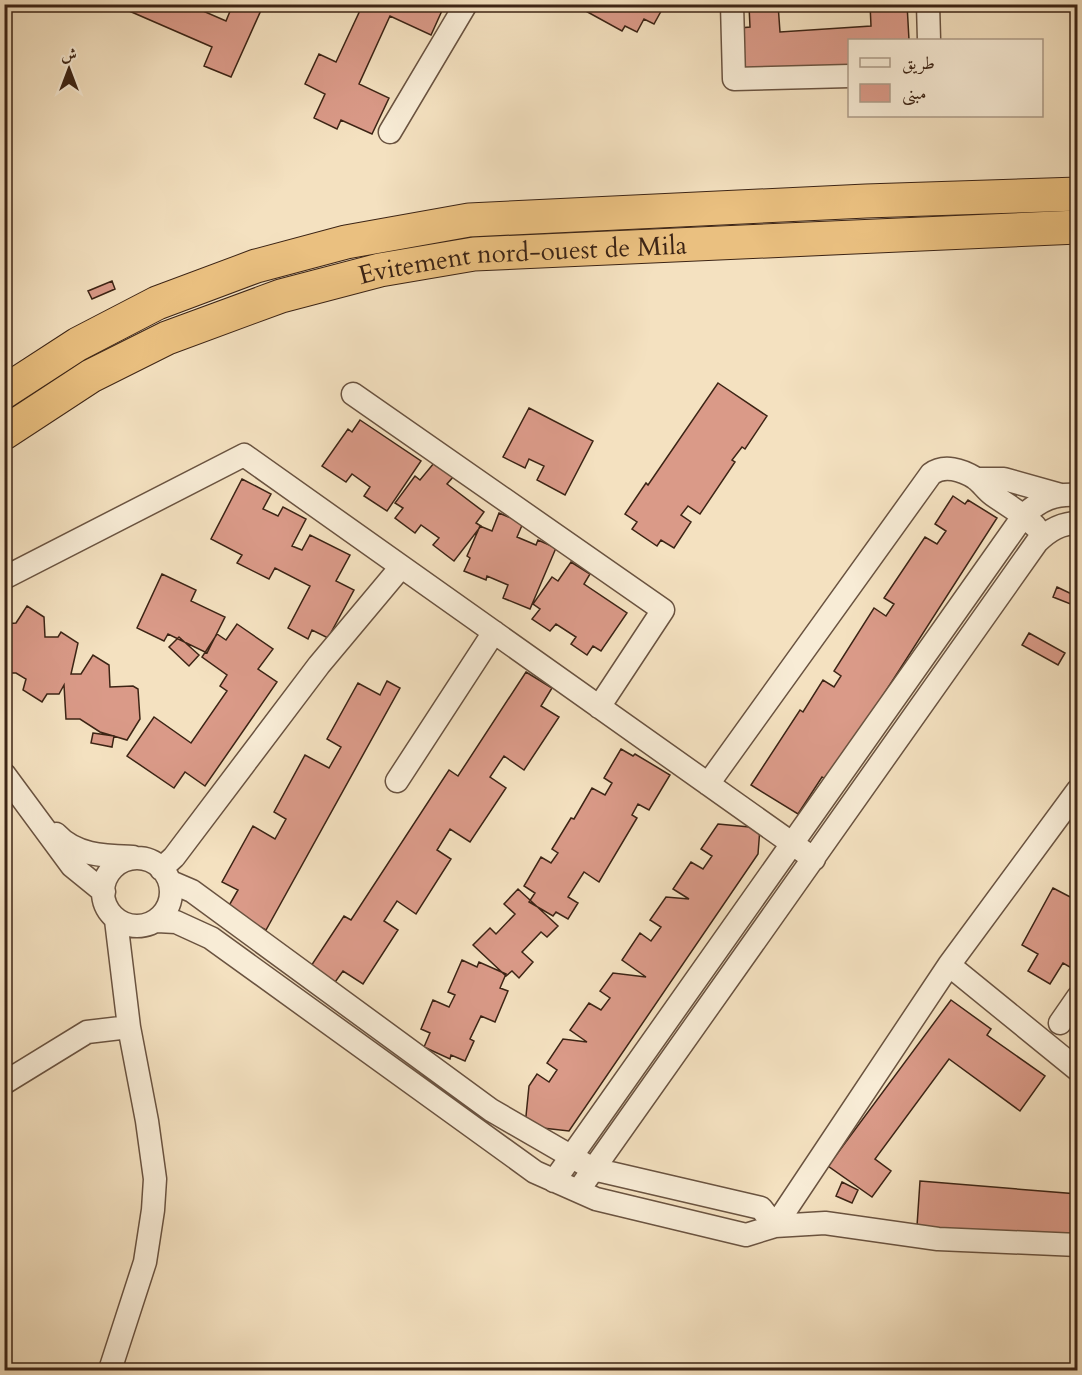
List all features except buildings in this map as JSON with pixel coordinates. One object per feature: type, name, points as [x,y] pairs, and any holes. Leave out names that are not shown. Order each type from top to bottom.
[{"type":"highway","points":[[4,392],[78,344],[157,303],[256,266],[346,242],[469,220],[1077,194]]},
{"type":"highway","name":"Evitement nord-ouest de Mila","points":[[4,433],[91,376],[167,338],[281,296],[380,270],[474,254],[1077,227]]},
{"type":"street","points":[[390,132],[466,4]]},
{"type":"street","points":[[732,4],[734,80],[848,76]]},
{"type":"street","points":[[928,4],[929,39]]},
{"type":"street","points":[[353,394],[663,610],[599,707]]},
{"type":"street","points":[[4,578],[244,455],[814,859]]},
{"type":"street","points":[[708,784],[931,474],[941,468],[947,468],[976,478],[1004,479],[1069,495]]},
{"type":"street","points":[[976,478],[992,494],[1024,515],[1044,535]]},
{"type":"street","points":[[554,1181],[1024,515],[1036,504],[1048,498],[1069,495]]},
{"type":"street","points":[[578,1191],[1037,542],[1044,535],[1061,526],[1077,524]]},
{"type":"street","points":[[166,875],[174,857],[319,665],[401,567]]},
{"type":"street","points":[[397,781],[494,632]]},
{"type":"street","points":[[4,774],[72,866],[104,892]]},
{"type":"street","points":[[775,1226],[949,965],[1077,790]]},
{"type":"street","points":[[32,809],[62,841],[95,856],[138,857],[159,864],[166,875],[170,903],[158,921]]},
{"type":"street","points":[[110,1371],[145,1262],[155,1179],[147,1121],[129,1028],[116,920],[104,902],[104,881],[117,864],[138,857]]},
{"type":"street","points":[[166,875],[192,891],[491,1110],[572,1157],[593,1169],[761,1208],[775,1226]]},
{"type":"street","points":[[116,920],[137,927],[158,921],[176,922],[211,938],[535,1172],[596,1199],[746,1234],[775,1226],[825,1224],[938,1239],[1077,1245]]},
{"type":"street","points":[[949,965],[1077,1070]]},
{"type":"street","points":[[1060,1023],[1077,998]]},
{"type":"street","points":[[4,1083],[87,1032],[129,1028]]}]
